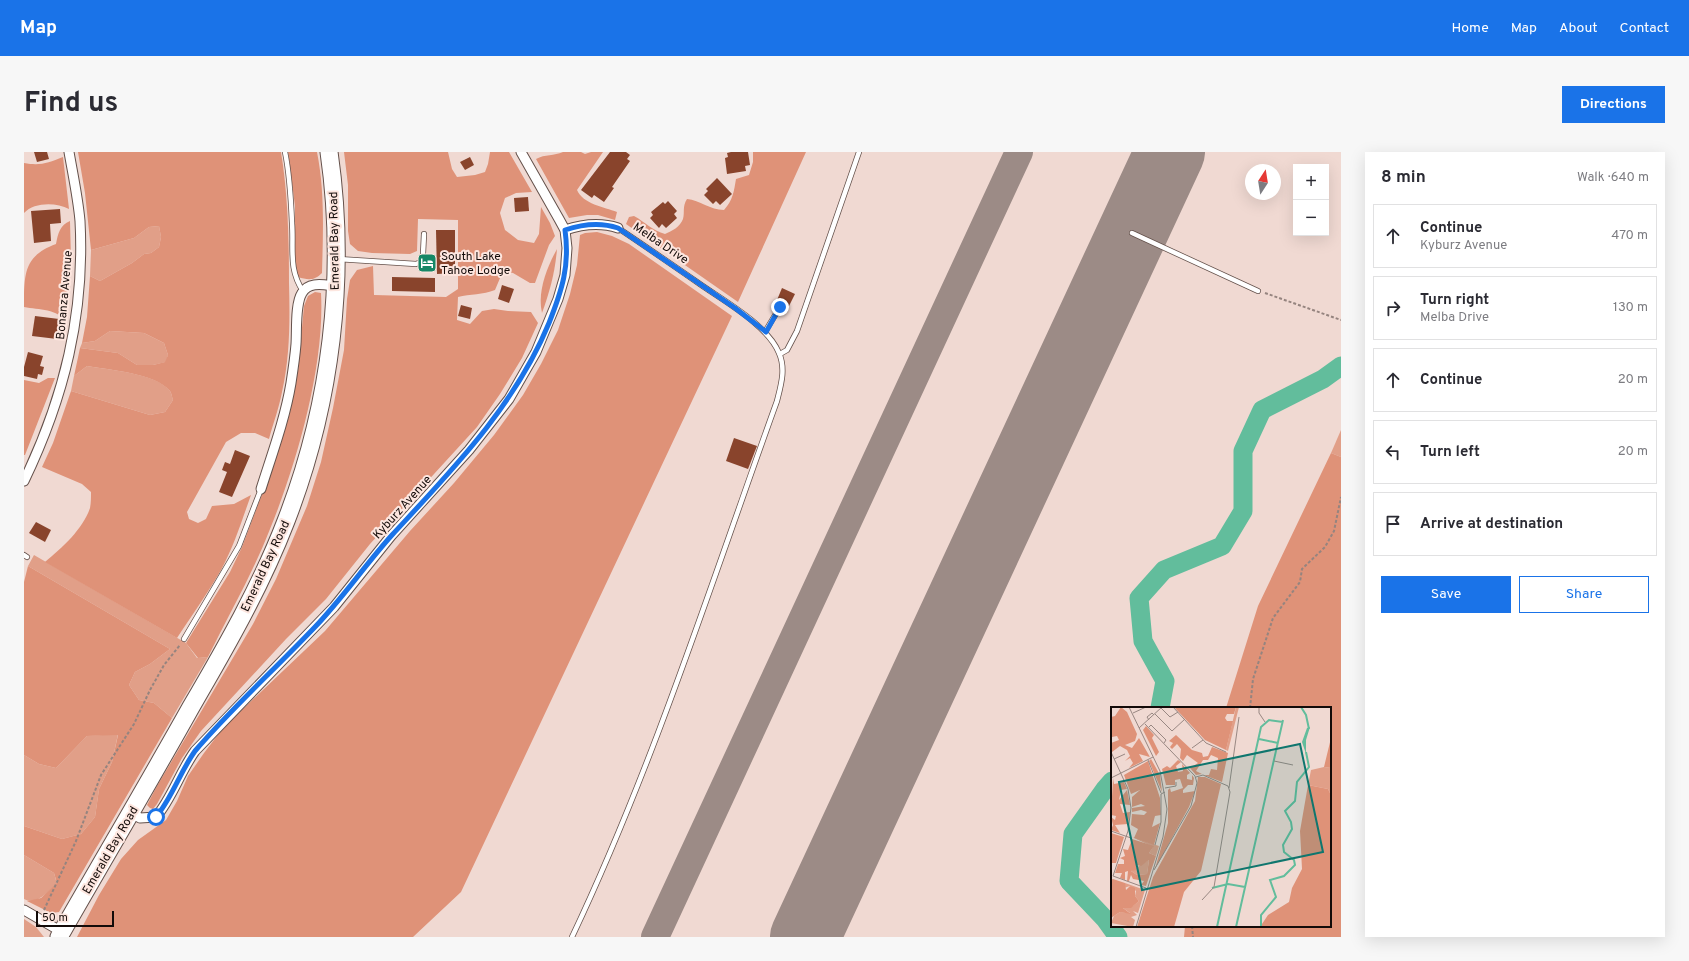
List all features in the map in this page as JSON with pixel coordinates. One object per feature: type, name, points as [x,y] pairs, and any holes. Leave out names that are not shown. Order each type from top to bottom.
[{"type":"highway","name":"Emerald Bay Road","points":[[61,934],[211,674],[250,601],[287,521],[298,489],[320,409],[330,348],[336,286],[336,229],[329,152]]},
{"type":"street","name":"Bonanza Avenue","points":[[24,481],[43,439],[54,409],[66,368],[77,316],[80,260],[80,220],[69,152]]},
{"type":"street","name":"Kyburz Avenue","points":[[131,814],[140,818],[156,817],[162,810],[187,762],[195,751],[334,607],[379,550],[470,450],[509,399],[536,352],[558,299],[567,262],[565,230],[521,152]]},
{"type":"street","name":"Melba Drive","points":[[565,230],[578,225],[594,224],[607,224],[618,228]]},
{"type":"street","points":[[261,489],[282,421],[291,384],[296,345],[299,299],[303,291],[308,286],[319,284],[336,286]]},
{"type":"street","points":[[24,910],[61,934]]},
{"type":"lane","points":[[285,152],[291,200],[292,261],[295,280],[303,291]]},
{"type":"lane","points":[[572,937],[602,874],[648,761],[777,401],[783,368],[780,354],[787,350],[797,331],[859,152]]},
{"type":"lane","name":"Melba Drive","points":[[618,228],[735,308],[766,332],[780,354]]},
{"type":"lane","points":[[1132,233],[1258,291]]},
{"type":"lane","points":[[337,259],[416,264],[421,262],[424,234]]},
{"type":"lane","points":[[766,332],[780,307]]},
{"type":"lane","points":[[184,639],[239,546],[261,489]]},
{"type":"path","points":[[1258,291],[1341,320]]},
{"type":"path","points":[[1250,707],[1253,679],[1273,618],[1300,582],[1302,569],[1325,547],[1334,531],[1341,497]]},
{"type":"path","points":[[40,919],[76,841],[101,775],[134,724],[164,665],[184,639]]},
{"type":"shaded area","points":[[78,152],[281,152],[288,217],[289,338],[287,365],[281,398],[269,439],[255,433],[241,433],[226,442],[187,512],[189,519],[198,523],[206,519],[212,506],[234,504],[251,495],[226,561],[177,638],[45,562],[77,531],[87,516],[90,508],[91,492],[82,484],[42,467],[53,443],[71,391],[150,415],[165,412],[173,400],[170,391],[163,385],[154,380],[131,373],[87,366],[74,376],[80,348],[118,353],[137,365],[153,365],[165,362],[168,355],[164,343],[144,333],[110,331],[95,341],[82,343],[87,317],[90,276],[100,281],[132,263],[144,254],[151,253],[159,247],[161,237],[159,226],[149,227],[134,238],[91,250],[85,193]]},
{"type":"shaded area","points":[[288,152],[317,152],[320,167],[323,228],[322,273],[311,279],[298,277],[295,265],[295,206]]},
{"type":"shaded area","points":[[344,152],[448,152],[452,169],[457,177],[485,172],[490,152],[509,152],[532,192],[516,193],[505,198],[500,213],[505,230],[518,240],[534,243],[539,234],[541,207],[555,236],[549,245],[535,283],[530,283],[513,273],[503,271],[495,290],[486,293],[458,297],[457,320],[470,324],[482,311],[494,309],[531,312],[538,323],[522,358],[500,394],[477,427],[370,544],[326,599],[286,639],[201,731],[182,758],[153,809],[147,805],[253,624],[276,579],[307,506],[321,462],[333,408],[344,350],[347,299],[350,280],[357,270],[373,266],[374,295],[446,297],[458,289],[458,220],[418,219],[417,251],[410,254],[358,251],[350,244],[348,231],[348,185]]},
{"type":"shaded area","points":[[563,152],[581,152],[585,154],[591,152],[603,152],[577,190],[584,199],[589,202],[617,212],[615,220],[598,215],[569,218],[536,159]]},
{"type":"shaded area","points":[[753,152],[806,152],[738,302],[626,224],[629,217],[634,216],[661,233],[665,234],[670,232],[682,222],[687,199],[719,210],[724,210],[731,199],[736,179],[749,175],[753,162]]},
{"type":"shaded area","points":[[63,157],[69,209],[58,205],[45,204],[28,209],[24,213],[24,163],[44,163]]},
{"type":"shaded area","points":[[70,221],[71,261],[66,323],[63,318],[48,310],[24,307],[24,284],[28,267],[32,260],[45,249],[56,244],[60,230]]},
{"type":"shaded area","points":[[159,226],[161,237],[159,247],[151,253],[144,254],[132,263],[100,281],[90,276],[91,250],[134,238],[149,227]]},
{"type":"shaded area","points":[[597,232],[612,236],[629,244],[732,316],[461,892],[413,937],[77,937],[99,895],[121,859],[138,840],[166,820],[177,801],[188,776],[223,728],[325,631],[494,435],[523,395],[558,330],[570,294],[577,265],[580,235]]},
{"type":"shaded area","points":[[557,249],[552,281],[542,313],[542,288]]},
{"type":"shaded area","points":[[315,292],[321,293],[319,351],[307,413],[290,474],[256,562],[208,657],[198,658],[186,643],[230,572],[242,547],[276,457],[289,416],[298,371],[304,306],[308,296]]},
{"type":"shaded area","points":[[110,331],[144,333],[164,343],[168,355],[166,362],[153,365],[137,365],[118,353],[80,348],[82,343],[95,341]]},
{"type":"shaded area","points":[[87,366],[132,373],[154,380],[170,391],[173,400],[165,412],[150,415],[71,391],[74,376]]},
{"type":"shaded area","points":[[48,378],[55,378],[24,455],[24,380],[39,383]]},
{"type":"shaded area","points":[[1341,430],[1341,457],[1331,453]]},
{"type":"shaded area","points":[[1331,453],[1341,457],[1341,937],[1184,937],[1185,927],[1331,927],[1331,707],[1226,707],[1258,606]]},
{"type":"shaded area","points":[[34,555],[186,643],[197,658],[208,657],[172,718],[154,703],[139,700],[129,685],[135,672],[150,664],[170,649],[28,566]]},
{"type":"shaded area","points":[[28,566],[170,649],[150,664],[135,672],[129,685],[139,700],[154,703],[172,718],[59,912],[51,913],[27,901],[41,898],[57,883],[54,873],[24,855],[24,826],[62,839],[81,834],[95,817],[99,789],[112,762],[118,735],[87,736],[56,768],[39,764],[24,755],[24,582]]},
{"type":"shaded area","points":[[118,734],[112,762],[99,789],[95,817],[81,834],[62,839],[24,826],[24,755],[39,764],[56,768],[87,736]]},
{"type":"shaded area","points":[[24,855],[54,873],[57,884],[42,897],[33,901],[24,899]]},
{"type":"shaded area","points":[[24,919],[36,927],[44,937],[24,937]]},
{"type":"building","points":[[34,152],[47,152],[49,159],[37,162]]},
{"type":"building","points":[[610,152],[626,152],[630,155],[627,159],[630,161],[612,187],[614,188],[604,202],[594,195],[592,198],[581,190]]},
{"type":"building","points":[[748,152],[750,165],[745,166],[746,171],[727,174],[725,158],[728,157],[727,153]]},
{"type":"building","points":[[470,157],[474,165],[465,170],[460,162]]},
{"type":"building","points":[[717,178],[732,194],[720,205],[716,201],[713,204],[704,195],[708,191],[706,189]]},
{"type":"building","points":[[528,197],[529,211],[515,212],[514,198]]},
{"type":"building","points":[[668,201],[677,211],[674,214],[677,218],[666,228],[662,224],[659,228],[650,218],[653,215],[651,212],[663,202],[665,204]]},
{"type":"building","points":[[60,209],[61,223],[50,224],[51,241],[34,243],[31,211]]},
{"type":"building","points":[[436,230],[455,230],[455,273],[437,274]]},
{"type":"building","points":[[392,277],[435,278],[435,292],[392,291]]},
{"type":"building","points":[[502,285],[514,289],[509,303],[498,299]]},
{"type":"building","points":[[782,288],[795,294],[789,306],[777,300]]},
{"type":"building","points":[[461,305],[472,308],[470,319],[458,316]]},
{"type":"building","points":[[35,316],[59,319],[57,339],[32,336]]},
{"type":"building","points":[[28,352],[43,356],[40,366],[44,367],[42,375],[38,374],[37,379],[24,376],[24,367]]},
{"type":"building","points":[[734,438],[757,446],[748,469],[726,461]]},
{"type":"building","points":[[235,450],[250,456],[232,497],[219,492],[227,472],[222,470],[225,462],[230,464]]},
{"type":"building","points":[[36,522],[51,530],[45,542],[29,533]]},
{"type":"waterway","points":[[1160,707],[1165,681],[1143,641],[1139,598],[1164,570],[1222,546],[1243,511],[1243,451],[1262,410],[1323,379],[1341,366]]},
{"type":"waterway","points":[[1111,782],[1073,834],[1069,881],[1105,919],[1118,937]]},
{"type":"taxiway","points":[[655,937],[1019,152]]},
{"type":"runway","points":[[805,937],[1170,152]]},
{"type":"place","name":"South Lake Tahoe Lodge","points":[[427,263]]},
{"type":"route","points":[[156,817],[162,810],[179,776],[195,751],[224,719],[334,607],[391,536],[416,511],[470,450],[509,399],[536,352],[558,299],[567,262],[565,230],[578,225],[594,224],[607,224],[618,228],[735,308],[766,332],[780,307]]}]
